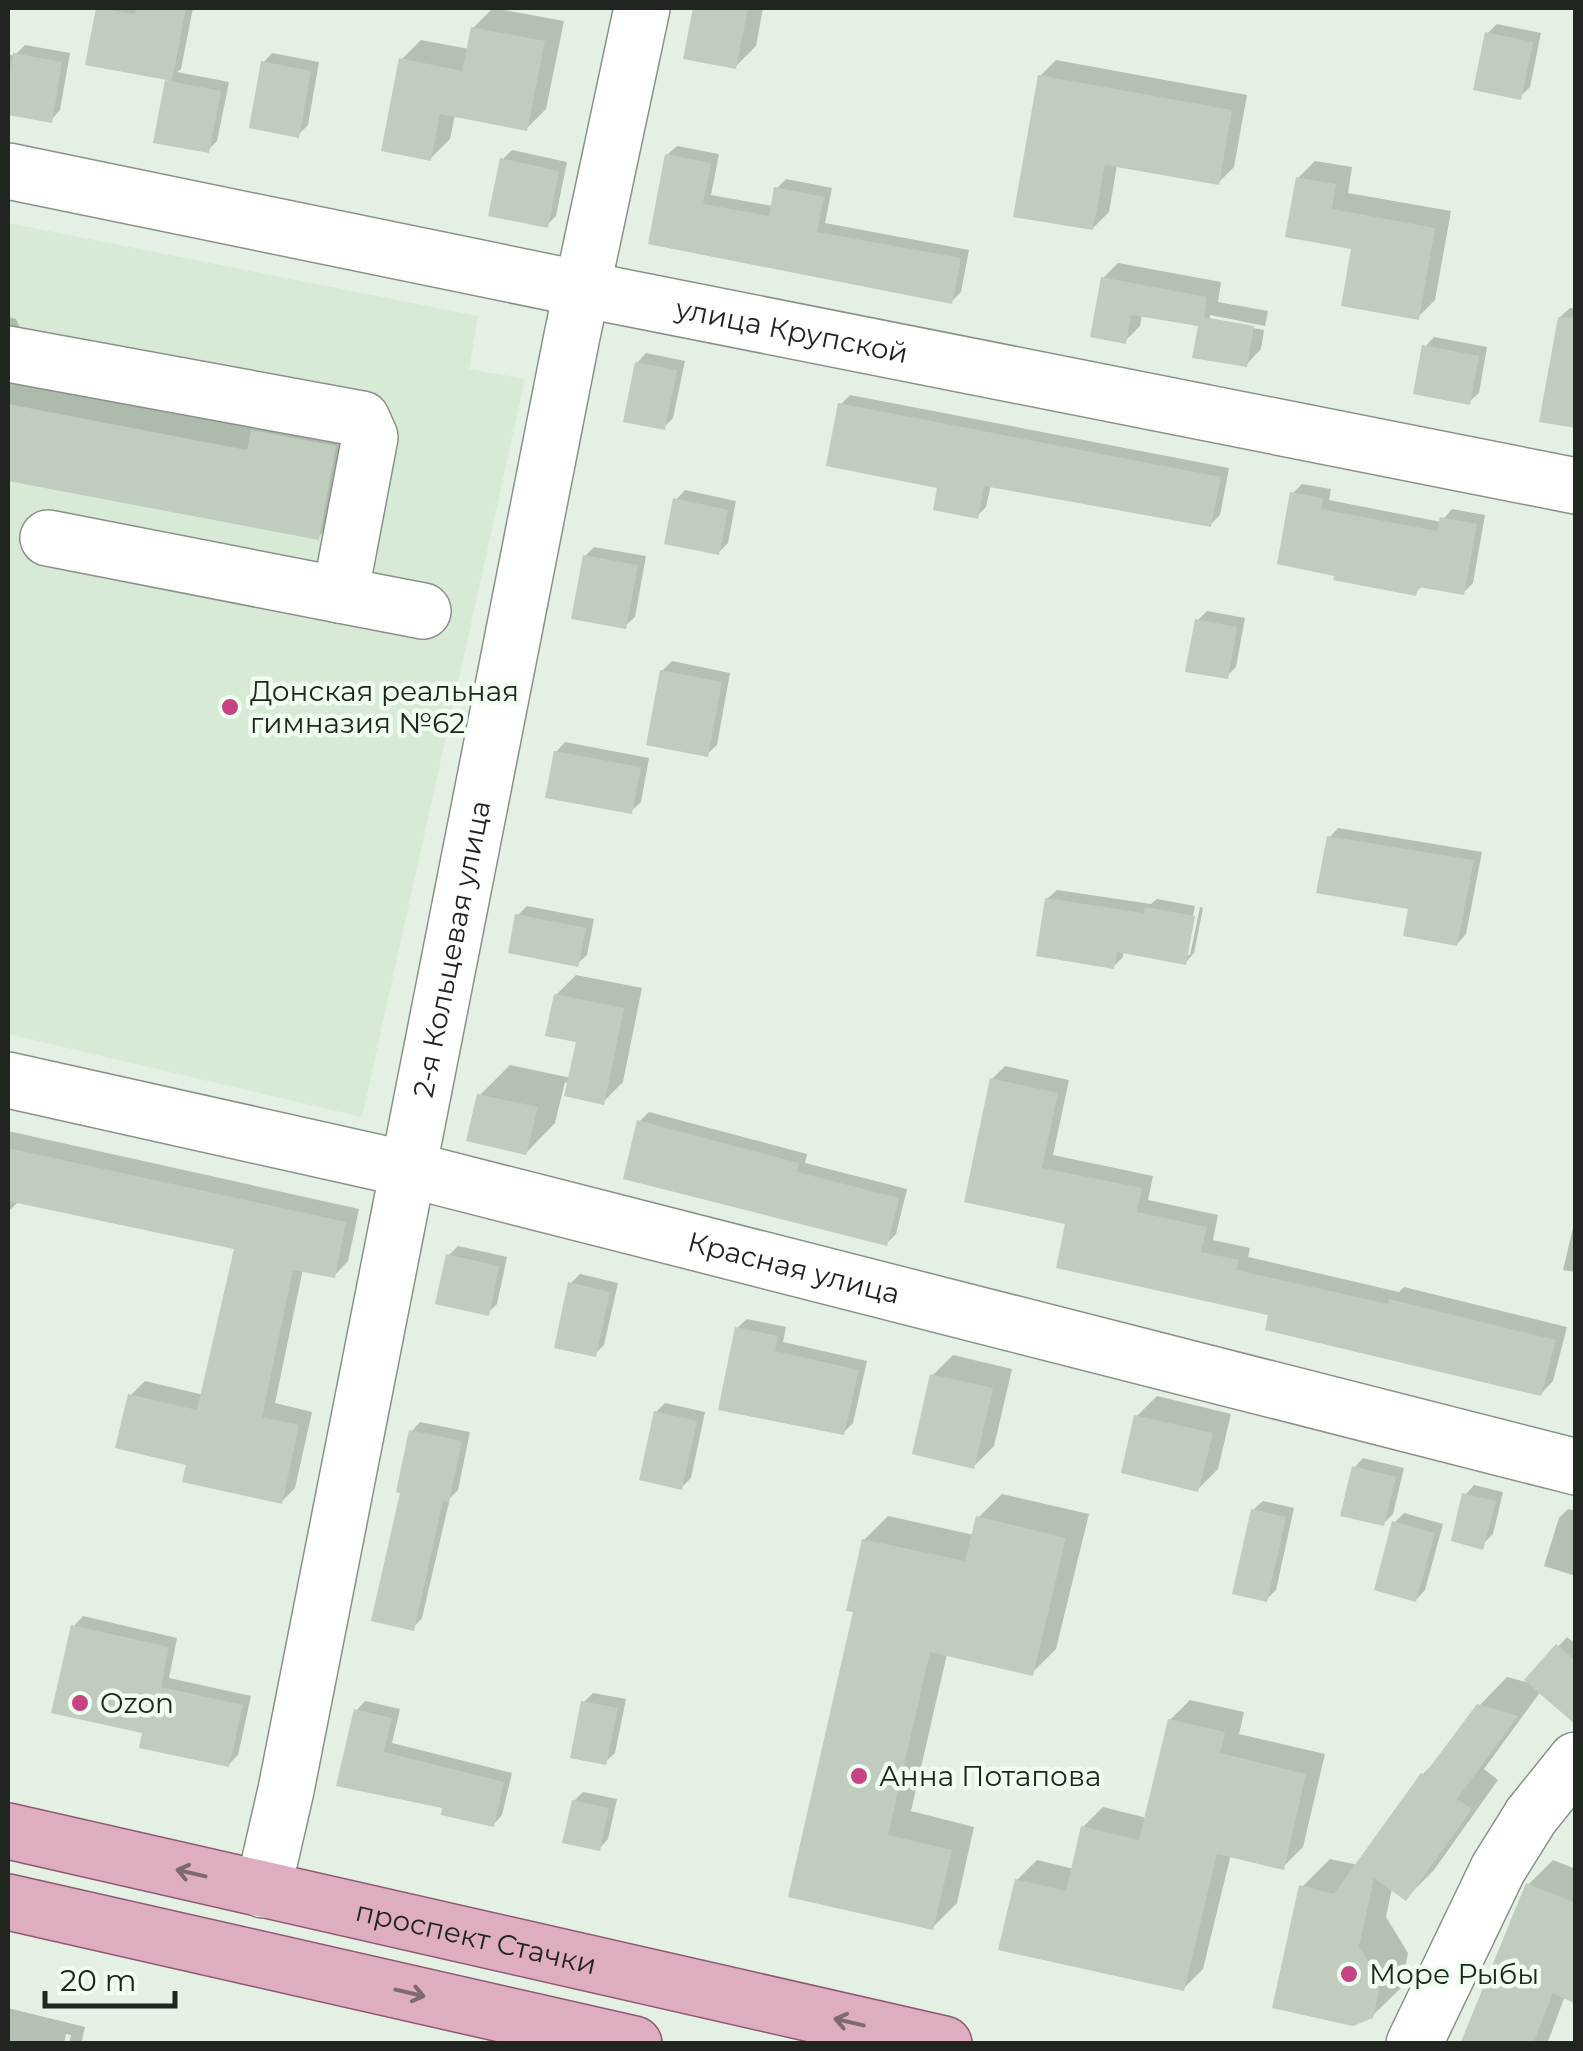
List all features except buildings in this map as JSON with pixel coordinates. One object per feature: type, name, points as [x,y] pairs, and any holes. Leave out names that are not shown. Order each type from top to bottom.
[{"type":"main road","name":"проспект Стачки","points":[[8,1831],[944,2044]]},
{"type":"main road","points":[[8,1902],[634,2044]]},
{"type":"street","name":"2-я Кольцевая улица","points":[[263,1890],[286,1790],[582,289],[642,8]]},
{"type":"street","name":"улица Крупской","points":[[8,171],[1576,486]]},
{"type":"street","points":[[8,354],[362,419],[370,437],[340,595]]},
{"type":"street","points":[[48,538],[422,611]]},
{"type":"street","name":"Красная улица","points":[[8,1080],[407,1169],[1576,1467]]},
{"type":"street","points":[[1414,2044],[1498,1869],[1531,1816],[1576,1760]]},
{"type":"shaded area","name":"Донская реальная гимназия №62","points":[[8,223],[478,316],[469,369],[525,379],[362,1117],[8,1034]]},
{"type":"place","name":"Донская реальная гимназия №62","points":[[230,707]]},
{"type":"place","name":"Ozon","points":[[80,1703]]},
{"type":"place","name":"Анна Потапова","points":[[859,1776]]},
{"type":"place","name":"Море Рыбы","points":[[1349,1974]]}]
